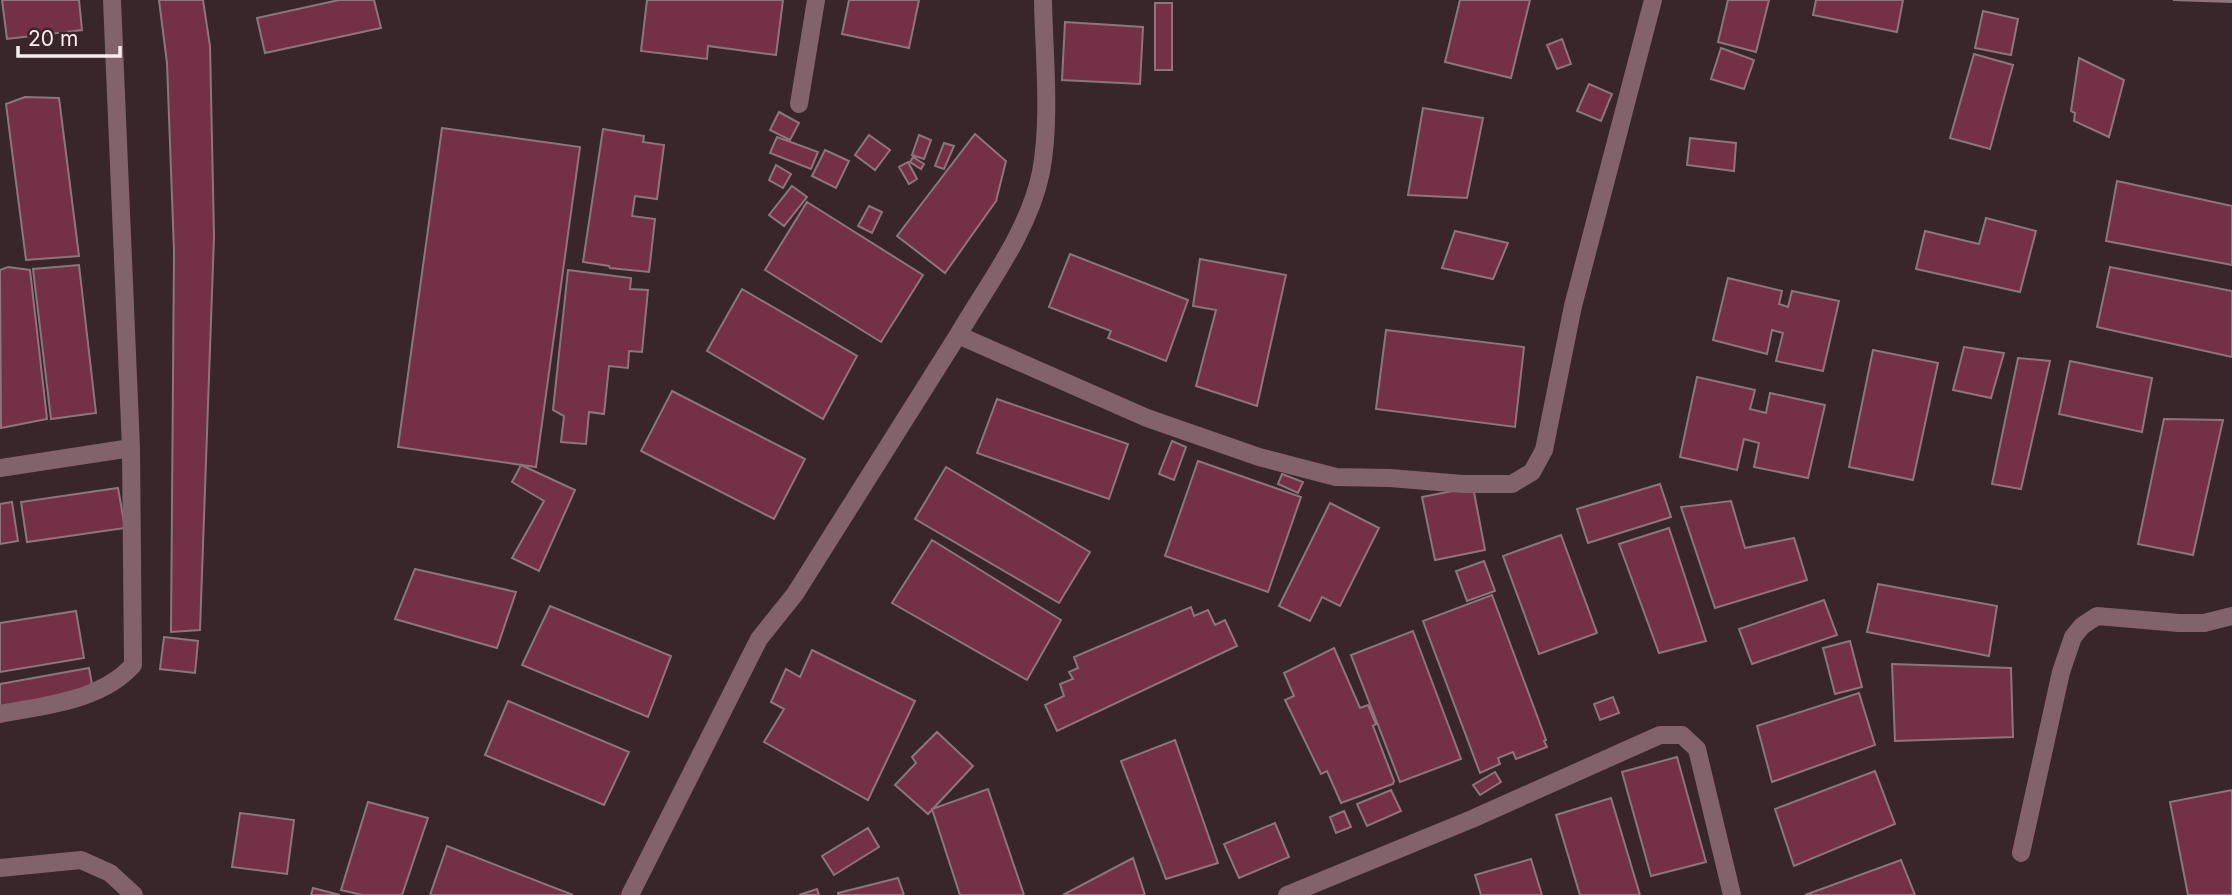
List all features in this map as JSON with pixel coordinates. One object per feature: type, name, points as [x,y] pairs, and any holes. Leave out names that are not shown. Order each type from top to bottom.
[{"type":"street","points":[[0,714],[53,704],[103,689],[122,677],[133,665],[131,448],[112,0]]},
{"type":"street","points":[[799,104],[816,0]]},
{"type":"street","points":[[630,895],[759,639],[794,594],[958,335],[1017,234],[1035,194],[1041,172],[1045,113],[1043,0]]},
{"type":"street","points":[[958,335],[1147,418],[1259,457],[1336,477],[1512,484],[1532,472],[1544,450],[1573,306],[1653,0]]},
{"type":"street","points":[[0,468],[131,448]]},
{"type":"street","points":[[2021,853],[2061,672],[2073,637],[2082,626],[2097,616],[2204,623],[2232,616]]},
{"type":"street","points":[[1287,895],[1472,819],[1660,735],[1682,735],[1697,749],[1732,895]]},
{"type":"street","points":[[0,868],[81,860],[110,873],[132,894]]},
{"type":"building","points":[[2,0],[79,0],[82,30],[7,39]]},
{"type":"building","points":[[159,0],[203,0],[210,46],[214,236],[200,630],[171,632],[174,251],[167,63]]},
{"type":"building","points":[[339,0],[374,0],[381,28],[265,53],[257,18]]},
{"type":"building","points":[[647,0],[783,0],[776,55],[708,46],[707,59],[641,51]]},
{"type":"building","points":[[849,0],[919,0],[909,48],[842,34]]},
{"type":"building","points":[[1460,0],[1530,0],[1511,78],[1445,62]]},
{"type":"building","points":[[1728,0],[1769,0],[1756,52],[1718,42]]},
{"type":"building","points":[[1816,0],[1903,0],[1897,32],[1813,15]]},
{"type":"building","points":[[2173,0],[2232,0],[2232,2]]},
{"type":"building","points":[[1155,3],[1172,3],[1172,70],[1155,70]]},
{"type":"building","points":[[1983,11],[2018,19],[2011,55],[1975,48]]},
{"type":"building","points":[[1065,22],[1143,27],[1140,84],[1062,80]]},
{"type":"building","points":[[1562,39],[1571,64],[1557,69],[1547,45]]},
{"type":"building","points":[[1721,48],[1754,60],[1744,89],[1711,79]]},
{"type":"building","points":[[1974,54],[2013,65],[1990,149],[1950,138]]},
{"type":"building","points":[[2079,58],[2124,80],[2109,137],[2074,121],[2075,113],[2071,111]]},
{"type":"building","points":[[1589,84],[1612,94],[1601,121],[1577,111]]},
{"type":"building","points":[[25,97],[59,98],[79,256],[26,260],[6,104]]},
{"type":"building","points":[[1423,108],[1483,118],[1467,198],[1408,195]]},
{"type":"building","points":[[779,112],[799,123],[790,140],[770,130]]},
{"type":"building","points":[[442,128],[580,147],[536,467],[398,447]]},
{"type":"building","points":[[603,129],[644,136],[643,142],[664,145],[657,199],[635,196],[632,216],[655,219],[649,272],[583,262]]},
{"type":"building","points":[[975,134],[1006,161],[996,201],[945,273],[897,236]]},
{"type":"building","points":[[869,135],[890,150],[875,170],[855,155]]},
{"type":"building","points":[[919,135],[931,140],[924,159],[912,155]]},
{"type":"building","points":[[777,137],[818,152],[811,169],[770,153]]},
{"type":"building","points":[[1690,138],[1736,143],[1734,171],[1687,165]]},
{"type":"building","points":[[944,143],[954,146],[944,169],[935,166]]},
{"type":"building","points":[[825,150],[849,161],[836,188],[812,176]]},
{"type":"building","points":[[913,157],[924,164],[921,169],[910,162]]},
{"type":"building","points":[[908,162],[917,179],[909,184],[899,167]]},
{"type":"building","points":[[776,165],[791,174],[783,188],[769,180]]},
{"type":"building","points":[[2117,181],[2232,206],[2232,265],[2106,241]]},
{"type":"building","points":[[792,186],[807,197],[784,226],[769,215]]},
{"type":"building","points":[[807,202],[923,275],[881,342],[765,270]]},
{"type":"building","points":[[869,206],[882,212],[872,233],[858,226]]},
{"type":"building","points":[[1986,218],[2036,231],[2020,292],[1916,269],[1925,231],[1979,244]]},
{"type":"building","points":[[1455,231],[1508,243],[1493,279],[1442,268]]},
{"type":"building","points":[[1070,254],[1188,300],[1166,361],[1108,338],[1111,331],[1049,307]]},
{"type":"building","points":[[1200,259],[1286,275],[1257,406],[1196,386],[1216,310],[1193,306]]},
{"type":"building","points":[[79,265],[96,413],[51,419],[33,269]]},
{"type":"building","points":[[8,267],[30,270],[47,419],[1,428],[0,270]]},
{"type":"building","points":[[2110,267],[2232,291],[2232,357],[2097,327]]},
{"type":"building","points":[[568,270],[631,278],[630,289],[648,290],[642,352],[629,351],[628,368],[609,366],[604,414],[589,412],[586,444],[561,442],[564,416],[553,410]]},
{"type":"building","points":[[1728,278],[1782,291],[1779,304],[1788,307],[1792,291],[1839,301],[1823,371],[1776,361],[1783,333],[1772,330],[1767,354],[1713,340]]},
{"type":"building","points":[[742,289],[857,356],[823,419],[707,351]]},
{"type":"building","points":[[1386,330],[1524,347],[1515,427],[1376,409]]},
{"type":"building","points":[[1964,347],[2004,353],[1991,398],[1953,390]]},
{"type":"building","points":[[1873,350],[1938,363],[1913,480],[1849,467]]},
{"type":"building","points":[[2018,358],[2050,361],[2021,489],[1992,484]]},
{"type":"building","points":[[2070,361],[2152,378],[2142,432],[2059,414]]},
{"type":"building","points":[[1697,377],[1755,390],[1750,409],[1766,413],[1770,393],[1825,405],[1808,478],[1754,467],[1759,443],[1744,439],[1737,470],[1680,457]]},
{"type":"building","points":[[672,391],[805,459],[774,519],[641,451]]},
{"type":"building","points":[[997,399],[1128,444],[1109,499],[977,453]]},
{"type":"building","points":[[2164,419],[2223,420],[2193,555],[2138,544]]},
{"type":"building","points":[[1172,441],[1186,447],[1174,480],[1159,474]]},
{"type":"building","points":[[1198,461],[1301,497],[1268,592],[1165,556]]},
{"type":"building","points":[[521,465],[575,490],[539,571],[512,558],[544,501],[512,482]]},
{"type":"building","points":[[946,467],[1090,552],[1059,603],[915,519]]},
{"type":"building","points":[[1282,474],[1303,482],[1298,493],[1278,484]]},
{"type":"building","points":[[1660,484],[1671,517],[1588,543],[1577,509]]},
{"type":"building","points":[[1473,487],[1485,550],[1435,560],[1422,497]]},
{"type":"building","points":[[118,488],[125,528],[27,542],[21,502]]},
{"type":"building","points":[[1731,501],[1745,548],[1794,538],[1807,580],[1715,608],[1681,507]]},
{"type":"building","points":[[12,502],[18,541],[0,544],[0,504]]},
{"type":"building","points":[[1330,503],[1379,528],[1340,606],[1322,597],[1310,621],[1279,606]]},
{"type":"building","points":[[1669,528],[1706,641],[1659,653],[1619,544]]},
{"type":"building","points":[[1561,535],[1597,633],[1539,654],[1503,556]]},
{"type":"building","points":[[932,540],[1061,620],[1027,680],[892,603]]},
{"type":"building","points":[[1484,561],[1495,591],[1467,601],[1456,571]]},
{"type":"building","points":[[415,569],[516,592],[497,648],[395,619]]},
{"type":"building","points":[[1878,584],[1997,606],[1989,656],[1867,632]]},
{"type":"building","points":[[1492,595],[1547,747],[1516,759],[1513,752],[1498,758],[1500,764],[1480,773],[1423,621]]},
{"type":"building","points":[[1824,600],[1837,635],[1752,664],[1739,629]]},
{"type":"building","points":[[550,606],[671,656],[648,717],[522,665]]},
{"type":"building","points":[[1191,607],[1194,616],[1208,610],[1215,625],[1225,620],[1237,646],[1057,731],[1045,705],[1064,696],[1060,684],[1073,679],[1069,672],[1078,668],[1074,657]]},
{"type":"building","points":[[76,611],[84,658],[0,672],[0,623]]},
{"type":"building","points":[[1413,631],[1461,759],[1400,782],[1351,655]]},
{"type":"building","points":[[164,637],[198,641],[195,673],[160,669]]},
{"type":"building","points":[[1850,641],[1862,687],[1835,694],[1823,648]]},
{"type":"building","points":[[1334,648],[1360,708],[1368,705],[1394,781],[1393,784],[1341,803],[1327,771],[1321,774],[1285,700],[1294,696],[1284,673]]},
{"type":"building","points":[[812,650],[915,701],[868,800],[764,742],[784,709],[771,702],[786,669],[800,677]]},
{"type":"building","points":[[1892,664],[2011,668],[2013,737],[1895,741]]},
{"type":"building","points":[[89,668],[93,690],[0,707],[0,684]]},
{"type":"building","points":[[1859,693],[1875,745],[1772,782],[1757,726]]},
{"type":"building","points":[[1613,697],[1619,713],[1600,720],[1594,704]]},
{"type":"building","points":[[508,701],[629,752],[604,805],[485,755]]},
{"type":"building","points":[[937,732],[973,766],[928,814],[895,785],[916,763],[912,757]]},
{"type":"building","points":[[1175,740],[1218,863],[1166,879],[1121,761]]},
{"type":"building","points":[[1677,757],[1706,862],[1651,876],[1622,772]]},
{"type":"building","points":[[1875,771],[1895,824],[1794,866],[1775,809]]},
{"type":"building","points":[[1495,772],[1501,782],[1480,795],[1473,785]]},
{"type":"building","points":[[988,789],[1024,895],[960,895],[932,809]]},
{"type":"building","points":[[1391,790],[1401,811],[1367,826],[1357,804]]},
{"type":"building","points":[[2232,790],[2232,895],[2188,895],[2170,802]]},
{"type":"building","points":[[1611,798],[1640,895],[1580,895],[1556,815]]},
{"type":"building","points":[[368,802],[428,818],[402,895],[362,895],[341,890]]},
{"type":"building","points":[[1344,811],[1351,827],[1336,833],[1330,817]]},
{"type":"building","points":[[240,813],[294,820],[287,874],[232,867]]},
{"type":"building","points":[[1275,823],[1289,857],[1239,878],[1224,844]]},
{"type":"building","points":[[868,828],[879,847],[834,875],[822,856]]},
{"type":"building","points":[[447,846],[573,895],[430,895]]},
{"type":"building","points":[[1133,858],[1145,895],[1063,895]]},
{"type":"building","points":[[1531,859],[1542,895],[1481,895],[1475,875]]},
{"type":"building","points":[[1901,860],[1915,895],[1805,895]]},
{"type":"building","points":[[898,878],[904,895],[838,895],[838,893]]},
{"type":"building","points":[[313,888],[340,895],[311,895]]},
{"type":"building","points":[[817,889],[819,895],[799,895]]}]
